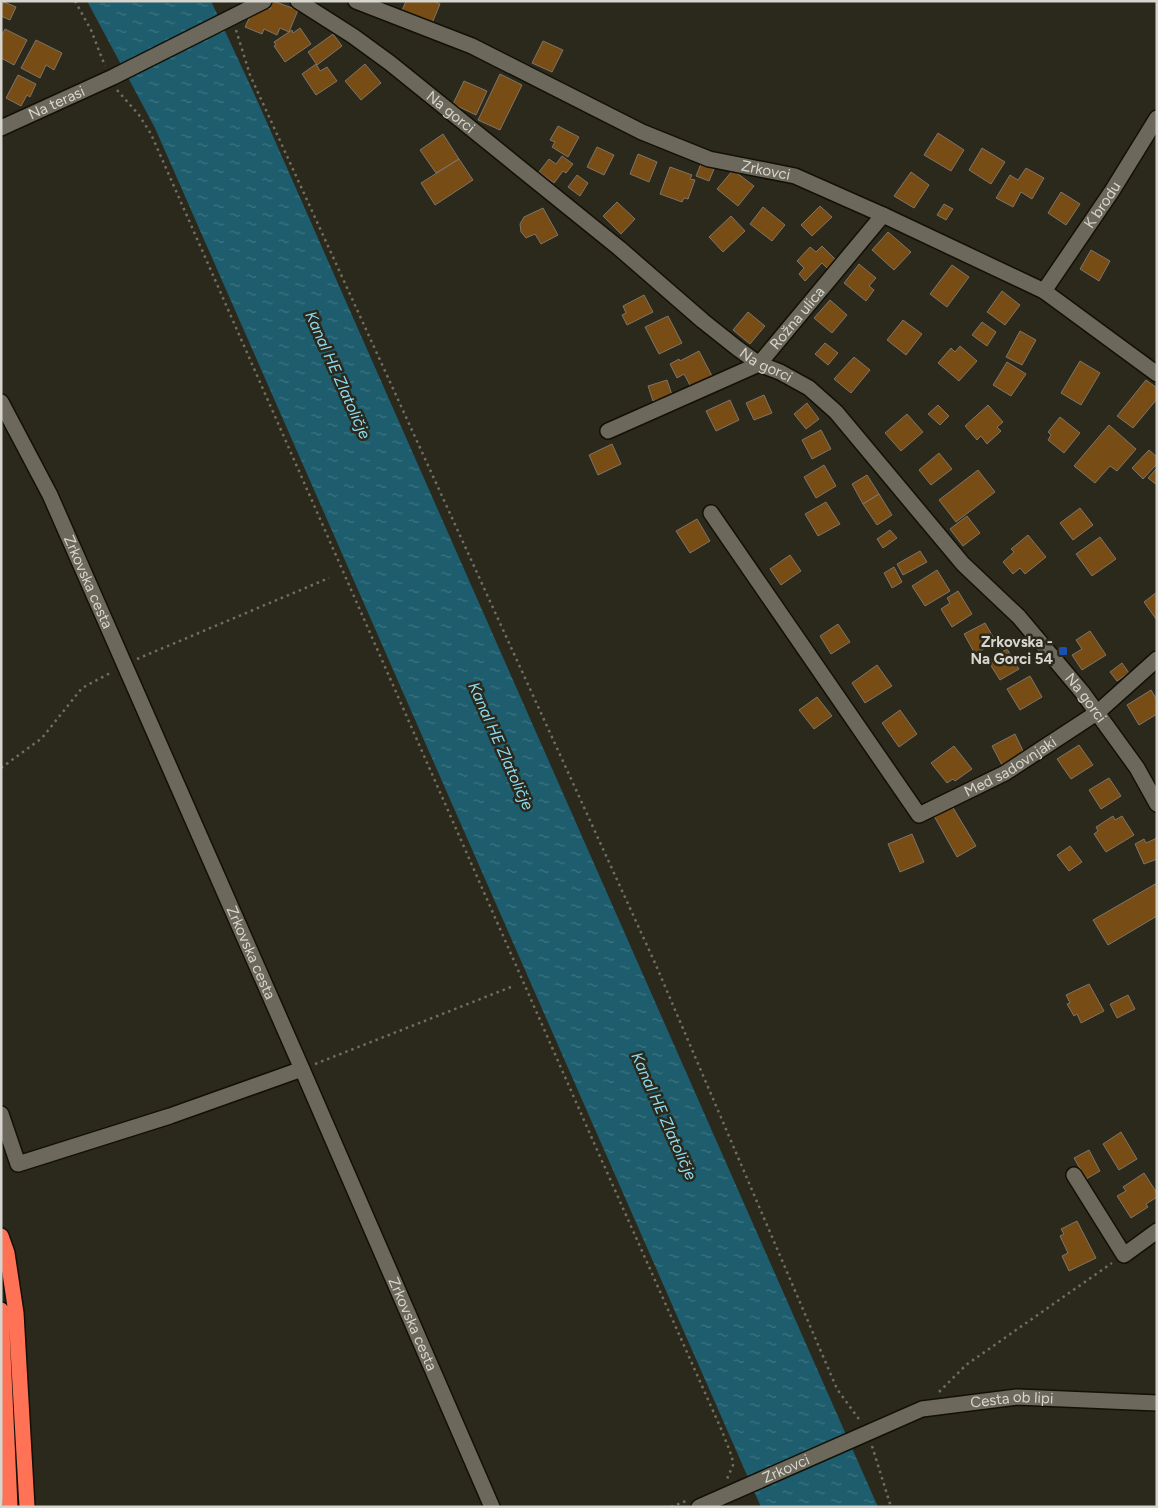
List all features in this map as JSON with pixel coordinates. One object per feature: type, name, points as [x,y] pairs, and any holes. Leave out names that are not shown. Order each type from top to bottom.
[{"type":"highway","points":[[1,1236],[7,1253],[16,1313],[27,1507]]},
{"type":"highway","points":[[1,1310],[10,1507]]},
{"type":"highway","points":[[3,1507],[9,1491]]},
{"type":"street","points":[[231,16],[264,1]]},
{"type":"street","name":"Na gorci","points":[[298,1],[353,36],[390,63],[619,248],[736,348],[759,364],[780,372],[809,388],[836,412],[963,564],[1019,617],[1037,637],[1098,712],[1137,768],[1157,804]]},
{"type":"street","name":"Zrkovci","points":[[356,1],[472,46],[642,132],[709,160],[795,176],[883,215],[1044,291],[1157,374]]},
{"type":"street","name":"Na terasi","points":[[1,128],[110,78],[231,16]]},
{"type":"street","name":"K brodu","points":[[1044,291],[1112,191],[1157,118]]},
{"type":"street","name":"Rožna ulica","points":[[608,432],[759,364],[883,215]]},
{"type":"street","name":"Zrkovska cesta","points":[[1,402],[50,495],[492,1507]]},
{"type":"street","name":"Med sadovnjaki","points":[[711,513],[919,815],[1006,773],[1098,712],[1157,659]]},
{"type":"street","points":[[1,1114],[18,1164],[170,1116],[302,1069]]},
{"type":"street","points":[[1074,1175],[1124,1255],[1157,1231]]},
{"type":"street","name":"Cesta ob lipi","points":[[869,1432],[922,1409],[1017,1397],[1157,1403]]},
{"type":"street","name":"Zrkovci","points":[[700,1507],[869,1432]]},
{"type":"path","points":[[75,1],[91,30],[110,78],[139,115],[151,134],[722,1431],[733,1464],[732,1470],[727,1476]]},
{"type":"path","points":[[231,16],[250,75],[655,963],[837,1389],[869,1432],[891,1507]]},
{"type":"path","points":[[1,768],[42,738],[82,688],[158,650],[329,578]]},
{"type":"path","points":[[302,1069],[511,987]]},
{"type":"path","points":[[938,1393],[966,1365],[1124,1255]]},
{"type":"water","name":"Kanal HE Zlatoličje","points":[[87,1],[211,1],[257,100],[878,1507],[761,1507],[155,128]]},
{"type":"building","points":[[273,1],[298,10],[289,32],[280,28],[277,35],[264,29],[262,34],[245,27],[253,10],[260,5],[270,9]]},
{"type":"building","points":[[406,1],[434,1],[440,4],[430,28],[400,15]]},
{"type":"building","points":[[4,2],[16,7],[10,20],[1,16],[1,7]]},
{"type":"building","points":[[300,28],[311,44],[285,62],[274,46],[276,45],[274,42],[292,30],[293,33]]},
{"type":"building","points":[[5,29],[27,40],[14,65],[1,58],[1,37]]},
{"type":"building","points":[[333,34],[342,46],[317,65],[308,52]]},
{"type":"building","points":[[36,40],[62,53],[54,70],[46,65],[40,78],[21,68]]},
{"type":"building","points":[[543,41],[563,50],[552,72],[532,63]]},
{"type":"building","points":[[316,64],[320,71],[327,67],[337,81],[316,95],[302,74]]},
{"type":"building","points":[[365,64],[381,83],[361,100],[345,81]]},
{"type":"building","points":[[500,74],[522,85],[500,130],[478,120]]},
{"type":"building","points":[[18,75],[36,84],[30,97],[27,95],[21,106],[6,98]]},
{"type":"building","points":[[464,81],[487,91],[476,115],[453,104]]},
{"type":"building","points":[[558,126],[579,137],[568,157],[552,147],[555,142],[550,140]]},
{"type":"building","points":[[938,133],[964,150],[951,171],[924,155]]},
{"type":"building","points":[[443,134],[459,159],[436,173],[420,150]]},
{"type":"building","points":[[597,147],[614,155],[604,175],[587,167]]},
{"type":"building","points":[[982,148],[1005,162],[991,184],[969,170]]},
{"type":"building","points":[[638,154],[657,162],[649,182],[630,174]]},
{"type":"building","points":[[562,156],[573,164],[566,173],[563,171],[554,183],[539,172],[549,159],[556,164]]},
{"type":"building","points":[[459,159],[473,180],[435,205],[421,183]]},
{"type":"building","points":[[701,164],[714,169],[709,181],[696,176]]},
{"type":"building","points":[[670,167],[692,175],[690,179],[695,180],[688,199],[684,198],[682,202],[660,194]]},
{"type":"building","points":[[1026,168],[1044,178],[1032,199],[1021,192],[1013,207],[996,198],[1010,175],[1018,180]]},
{"type":"building","points":[[733,170],[754,186],[738,206],[717,189]]},
{"type":"building","points":[[911,172],[929,185],[914,208],[894,196]]},
{"type":"building","points":[[577,175],[588,183],[580,196],[568,187]]},
{"type":"building","points":[[1061,192],[1080,204],[1066,225],[1048,213]]},
{"type":"building","points":[[617,202],[635,219],[621,234],[603,216]]},
{"type":"building","points":[[944,204],[953,209],[946,220],[937,215]]},
{"type":"building","points":[[820,206],[832,217],[812,236],[801,225]]},
{"type":"building","points":[[763,207],[785,225],[772,241],[750,224]]},
{"type":"building","points":[[543,208],[558,235],[541,244],[535,234],[526,238],[521,232],[520,224],[524,217]]},
{"type":"building","points":[[731,216],[745,231],[723,252],[709,237]]},
{"type":"building","points":[[888,232],[911,252],[894,270],[872,250]]},
{"type":"building","points":[[822,246],[836,260],[828,269],[822,263],[805,281],[799,274],[804,268],[797,261],[810,247],[816,252]]},
{"type":"building","points":[[1091,250],[1110,261],[1099,281],[1080,269]]},
{"type":"building","points":[[859,264],[876,278],[869,286],[874,290],[866,301],[844,283]]},
{"type":"building","points":[[952,265],[969,277],[947,307],[930,294]]},
{"type":"building","points":[[1002,291],[1020,305],[1005,325],[987,312]]},
{"type":"building","points":[[644,295],[653,312],[627,325],[622,315],[626,313],[623,306]]},
{"type":"building","points":[[830,300],[847,315],[832,333],[814,318]]},
{"type":"building","points":[[748,312],[765,326],[750,344],[733,330]]},
{"type":"building","points":[[668,316],[682,343],[659,354],[645,327]]},
{"type":"building","points":[[903,320],[922,334],[906,355],[887,340]]},
{"type":"building","points":[[982,322],[996,332],[987,346],[972,335]]},
{"type":"building","points":[[1020,331],[1036,340],[1022,365],[1006,357]]},
{"type":"building","points":[[825,343],[838,353],[828,365],[815,354]]},
{"type":"building","points":[[960,346],[977,361],[959,381],[938,363],[951,348],[955,352]]},
{"type":"building","points":[[699,351],[712,376],[691,387],[684,374],[677,378],[670,364]]},
{"type":"building","points":[[854,357],[870,370],[851,393],[834,379]]},
{"type":"building","points":[[1080,361],[1100,373],[1081,405],[1061,393]]},
{"type":"building","points":[[1007,362],[1026,374],[1011,396],[993,385]]},
{"type":"building","points":[[667,380],[672,395],[653,401],[648,386]]},
{"type":"building","points":[[1146,380],[1157,388],[1157,399],[1133,428],[1117,416]]},
{"type":"building","points":[[764,395],[772,413],[754,420],[746,403]]},
{"type":"building","points":[[730,400],[739,420],[716,431],[706,411]]},
{"type":"building","points":[[807,403],[819,419],[806,429],[794,414]]},
{"type":"building","points":[[938,405],[949,416],[940,425],[928,414]]},
{"type":"building","points":[[988,405],[1003,422],[997,427],[1001,431],[987,444],[981,436],[977,440],[965,426]]},
{"type":"building","points":[[907,414],[923,432],[901,451],[885,433]]},
{"type":"building","points":[[1060,417],[1080,433],[1064,453],[1048,440],[1051,435],[1048,432]]},
{"type":"building","points":[[1109,425],[1136,449],[1117,471],[1110,466],[1095,483],[1074,466]]},
{"type":"building","points":[[821,430],[831,449],[812,459],[802,440]]},
{"type":"building","points":[[612,444],[621,464],[598,475],[589,455]]},
{"type":"building","points":[[1149,450],[1157,457],[1157,464],[1143,479],[1132,468]]},
{"type":"building","points":[[939,453],[952,469],[931,485],[919,470]]},
{"type":"building","points":[[824,465],[836,486],[816,498],[804,477]]},
{"type":"building","points":[[1157,468],[1157,485],[1148,478]]},
{"type":"building","points":[[978,470],[995,492],[956,522],[939,500]]},
{"type":"building","points":[[867,475],[879,494],[863,504],[852,484]]},
{"type":"building","points":[[879,494],[892,515],[877,525],[863,504]]},
{"type":"building","points":[[826,502],[840,524],[818,536],[805,514]]},
{"type":"building","points":[[1080,508],[1093,525],[1073,540],[1060,523]]},
{"type":"building","points":[[967,516],[980,533],[963,546],[950,529]]},
{"type":"building","points":[[697,519],[710,541],[690,553],[676,531]]},
{"type":"building","points":[[890,530],[897,538],[883,548],[877,539]]},
{"type":"building","points":[[1028,535],[1046,557],[1025,574],[1020,568],[1013,574],[1003,562],[1014,552],[1011,549]]},
{"type":"building","points":[[1100,537],[1116,559],[1092,576],[1076,554]]},
{"type":"building","points":[[920,551],[927,562],[903,575],[897,564]]},
{"type":"building","points":[[790,555],[801,571],[781,585],[770,569]]},
{"type":"building","points":[[894,567],[902,582],[892,588],[884,573]]},
{"type":"building","points":[[937,570],[950,591],[925,606],[912,586]]},
{"type":"building","points":[[958,591],[972,614],[952,627],[941,609],[950,603],[947,598]]},
{"type":"building","points":[[1157,592],[1157,619],[1156,619],[1144,602]]},
{"type":"building","points":[[985,623],[996,642],[975,654],[964,634]]},
{"type":"building","points":[[838,624],[850,642],[831,654],[820,636]]},
{"type":"building","points":[[1090,631],[1106,655],[1082,670],[1072,655],[1082,649],[1076,640]]},
{"type":"building","points":[[1007,649],[1019,669],[1000,680],[988,661]]},
{"type":"building","points":[[1122,663],[1129,673],[1117,681],[1110,672]]},
{"type":"building","points":[[877,665],[892,686],[865,703],[852,683]]},
{"type":"building","points":[[1030,676],[1042,697],[1020,710],[1007,689]]},
{"type":"building","points":[[1151,690],[1157,700],[1157,714],[1139,725],[1127,705]]},
{"type":"building","points":[[817,697],[832,716],[814,729],[799,710]]},
{"type":"building","points":[[900,710],[917,734],[899,747],[882,723]]},
{"type":"building","points":[[1015,734],[1024,753],[1002,765],[992,746]]},
{"type":"building","points":[[1079,745],[1093,765],[1071,779],[1057,759]]},
{"type":"building","points":[[954,746],[972,769],[955,781],[953,779],[947,783],[931,763]]},
{"type":"building","points":[[1109,778],[1121,796],[1101,809],[1089,790]]},
{"type":"building","points":[[952,806],[976,846],[957,857],[934,816]]},
{"type":"building","points":[[1113,816],[1115,820],[1122,816],[1134,835],[1106,852],[1094,834],[1098,831],[1096,827]]},
{"type":"building","points":[[912,834],[924,862],[900,872],[888,844]]},
{"type":"building","points":[[1157,838],[1157,859],[1144,864],[1135,844],[1144,839],[1146,843]]},
{"type":"building","points":[[1070,846],[1082,862],[1069,871],[1057,855]]},
{"type":"building","points":[[1157,883],[1157,916],[1108,945],[1093,920]]},
{"type":"building","points":[[1089,984],[1104,1011],[1081,1023],[1077,1014],[1074,1016],[1067,1004],[1070,1003],[1066,995]]},
{"type":"building","points":[[1128,995],[1135,1009],[1117,1018],[1110,1004]]},
{"type":"building","points":[[1121,1132],[1137,1159],[1119,1170],[1103,1144]]},
{"type":"building","points":[[1089,1150],[1100,1171],[1086,1179],[1074,1158]]},
{"type":"building","points":[[1144,1173],[1157,1193],[1157,1197],[1146,1204],[1148,1207],[1131,1218],[1117,1196],[1126,1191],[1123,1187]]},
{"type":"building","points":[[1077,1221],[1096,1258],[1069,1271],[1062,1256],[1068,1253],[1060,1236],[1064,1234],[1061,1229]]},
{"type":"place","name":"Zrkovska - Na Gorci 54","points":[[1063,651]]}]
